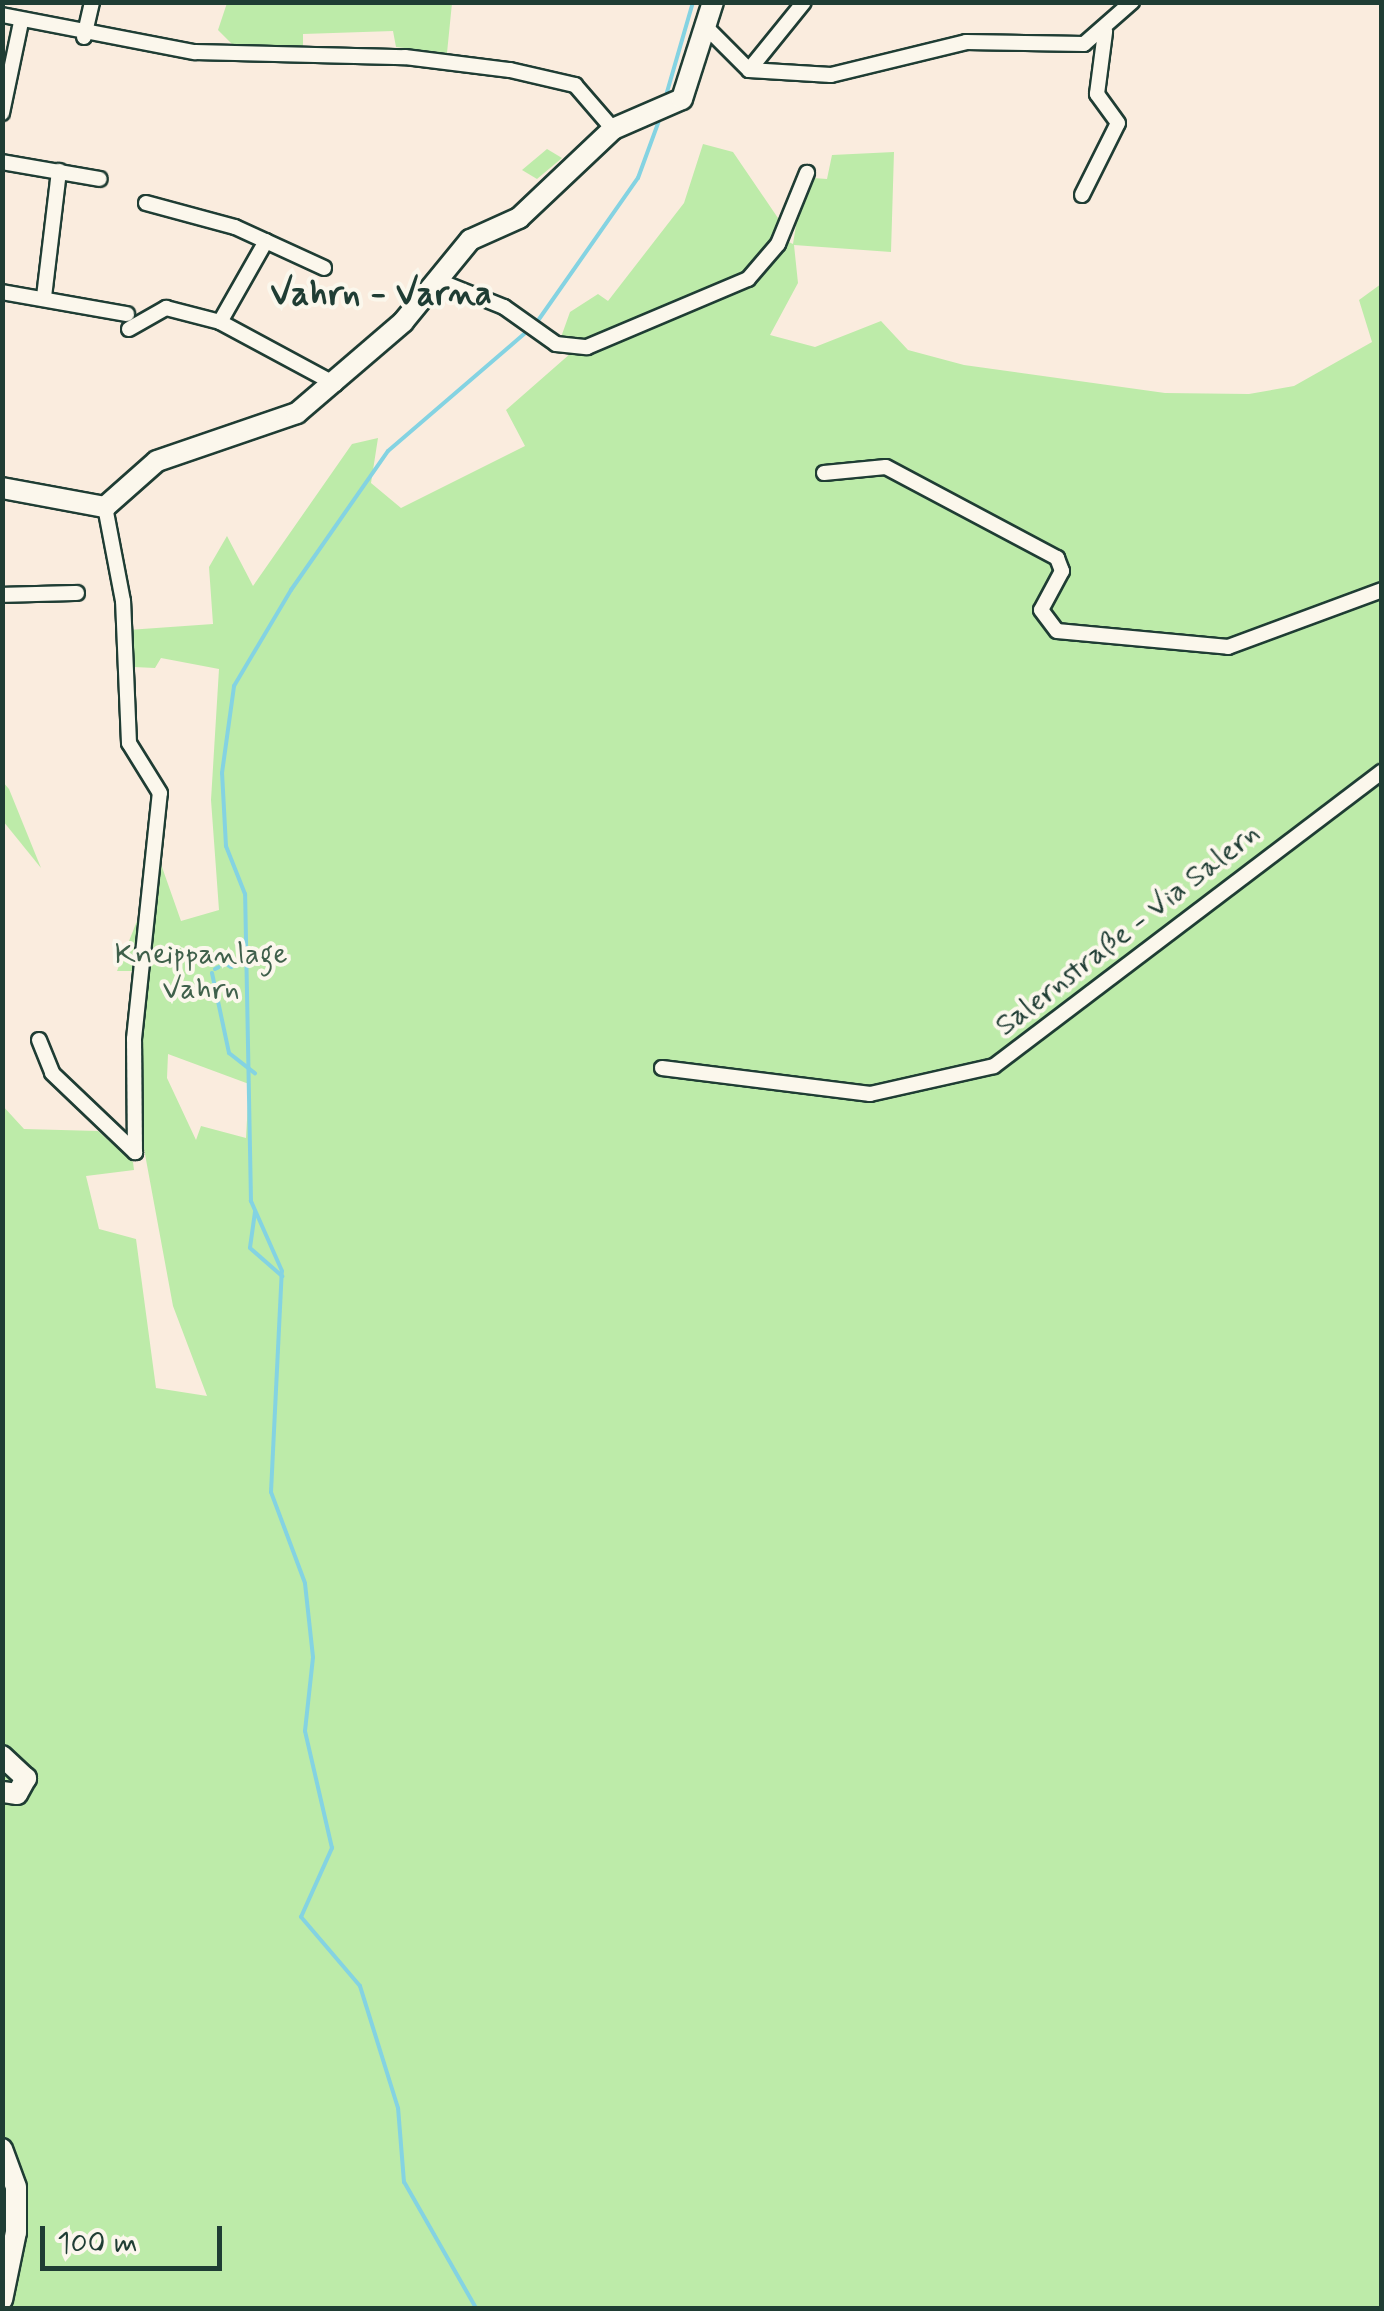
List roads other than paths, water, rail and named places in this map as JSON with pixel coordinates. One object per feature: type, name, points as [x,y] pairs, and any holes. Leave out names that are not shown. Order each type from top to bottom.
[{"type":"street","points":[[84,37],[92,2]]},
{"type":"street","points":[[106,507],[157,460],[282,422],[335,384],[439,281],[454,254],[519,218],[613,129],[682,99],[713,2]]},
{"type":"street","points":[[749,70],[804,2]]},
{"type":"street","points":[[705,26],[749,70],[831,76],[966,42],[1084,44],[1105,32],[1132,2]]},
{"type":"street","points":[[2,15],[84,37],[510,70],[575,85],[613,129]]},
{"type":"street","points":[[2,114],[21,22]]},
{"type":"street","points":[[1082,194],[1118,123],[1097,94],[1105,32]]},
{"type":"street","points":[[1084,44],[1102,56]]},
{"type":"street","points":[[2,162],[100,179]]},
{"type":"street","points":[[44,298],[59,171]]},
{"type":"street","points":[[439,281],[522,319],[540,334],[587,346],[748,278],[778,244],[807,173]]},
{"type":"street","points":[[146,202],[266,240],[324,268]]},
{"type":"street","points":[[220,322],[266,240]]},
{"type":"street","points":[[2,292],[44,298],[128,322],[166,308],[220,322],[335,384]]},
{"type":"street","points":[[824,473],[886,468],[1058,558],[1062,571],[1041,610],[1056,631],[1228,647],[1382,590]]},
{"type":"street","points":[[2,488],[106,507]]},
{"type":"street","points":[[39,1040],[52,1073],[135,1152],[134,1038],[160,793],[129,743],[123,601],[106,507]]},
{"type":"street","points":[[2,594],[76,593]]},
{"type":"street","name":"Salernstraße - Via Salern","points":[[662,1068],[798,1089],[889,1094],[960,1079],[1030,1046],[1141,950],[1382,772]]},
{"type":"street","points":[[2,1756],[26,1778],[18,1794],[2,1792]]},
{"type":"street","points":[[2,2150],[16,2217],[2,2300]]},
{"type":"waterway","points":[[665,99],[693,2]]},
{"type":"waterway","points":[[537,322],[638,178],[660,118]]},
{"type":"waterway","points":[[476,2308],[404,2182],[398,2108],[360,1986],[301,1917],[332,1848],[305,1731],[313,1657],[305,1583],[271,1492],[282,1271],[251,1201],[245,894],[226,846],[222,773],[234,686],[291,590],[388,451],[530,329]]},
{"type":"waterway","points":[[215,957],[231,967],[246,958]]},
{"type":"waterway","points":[[215,969],[219,967]]},
{"type":"waterway","points":[[212,973],[229,1053],[255,1073]]},
{"type":"waterway","points":[[255,1212],[250,1248],[282,1276]]},
{"type":"district","name":"Vahrn - Varna","points":[[381,294]]},
{"type":"park label","name":"Kneippanlage Vahrn","points":[[201,972]]}]
